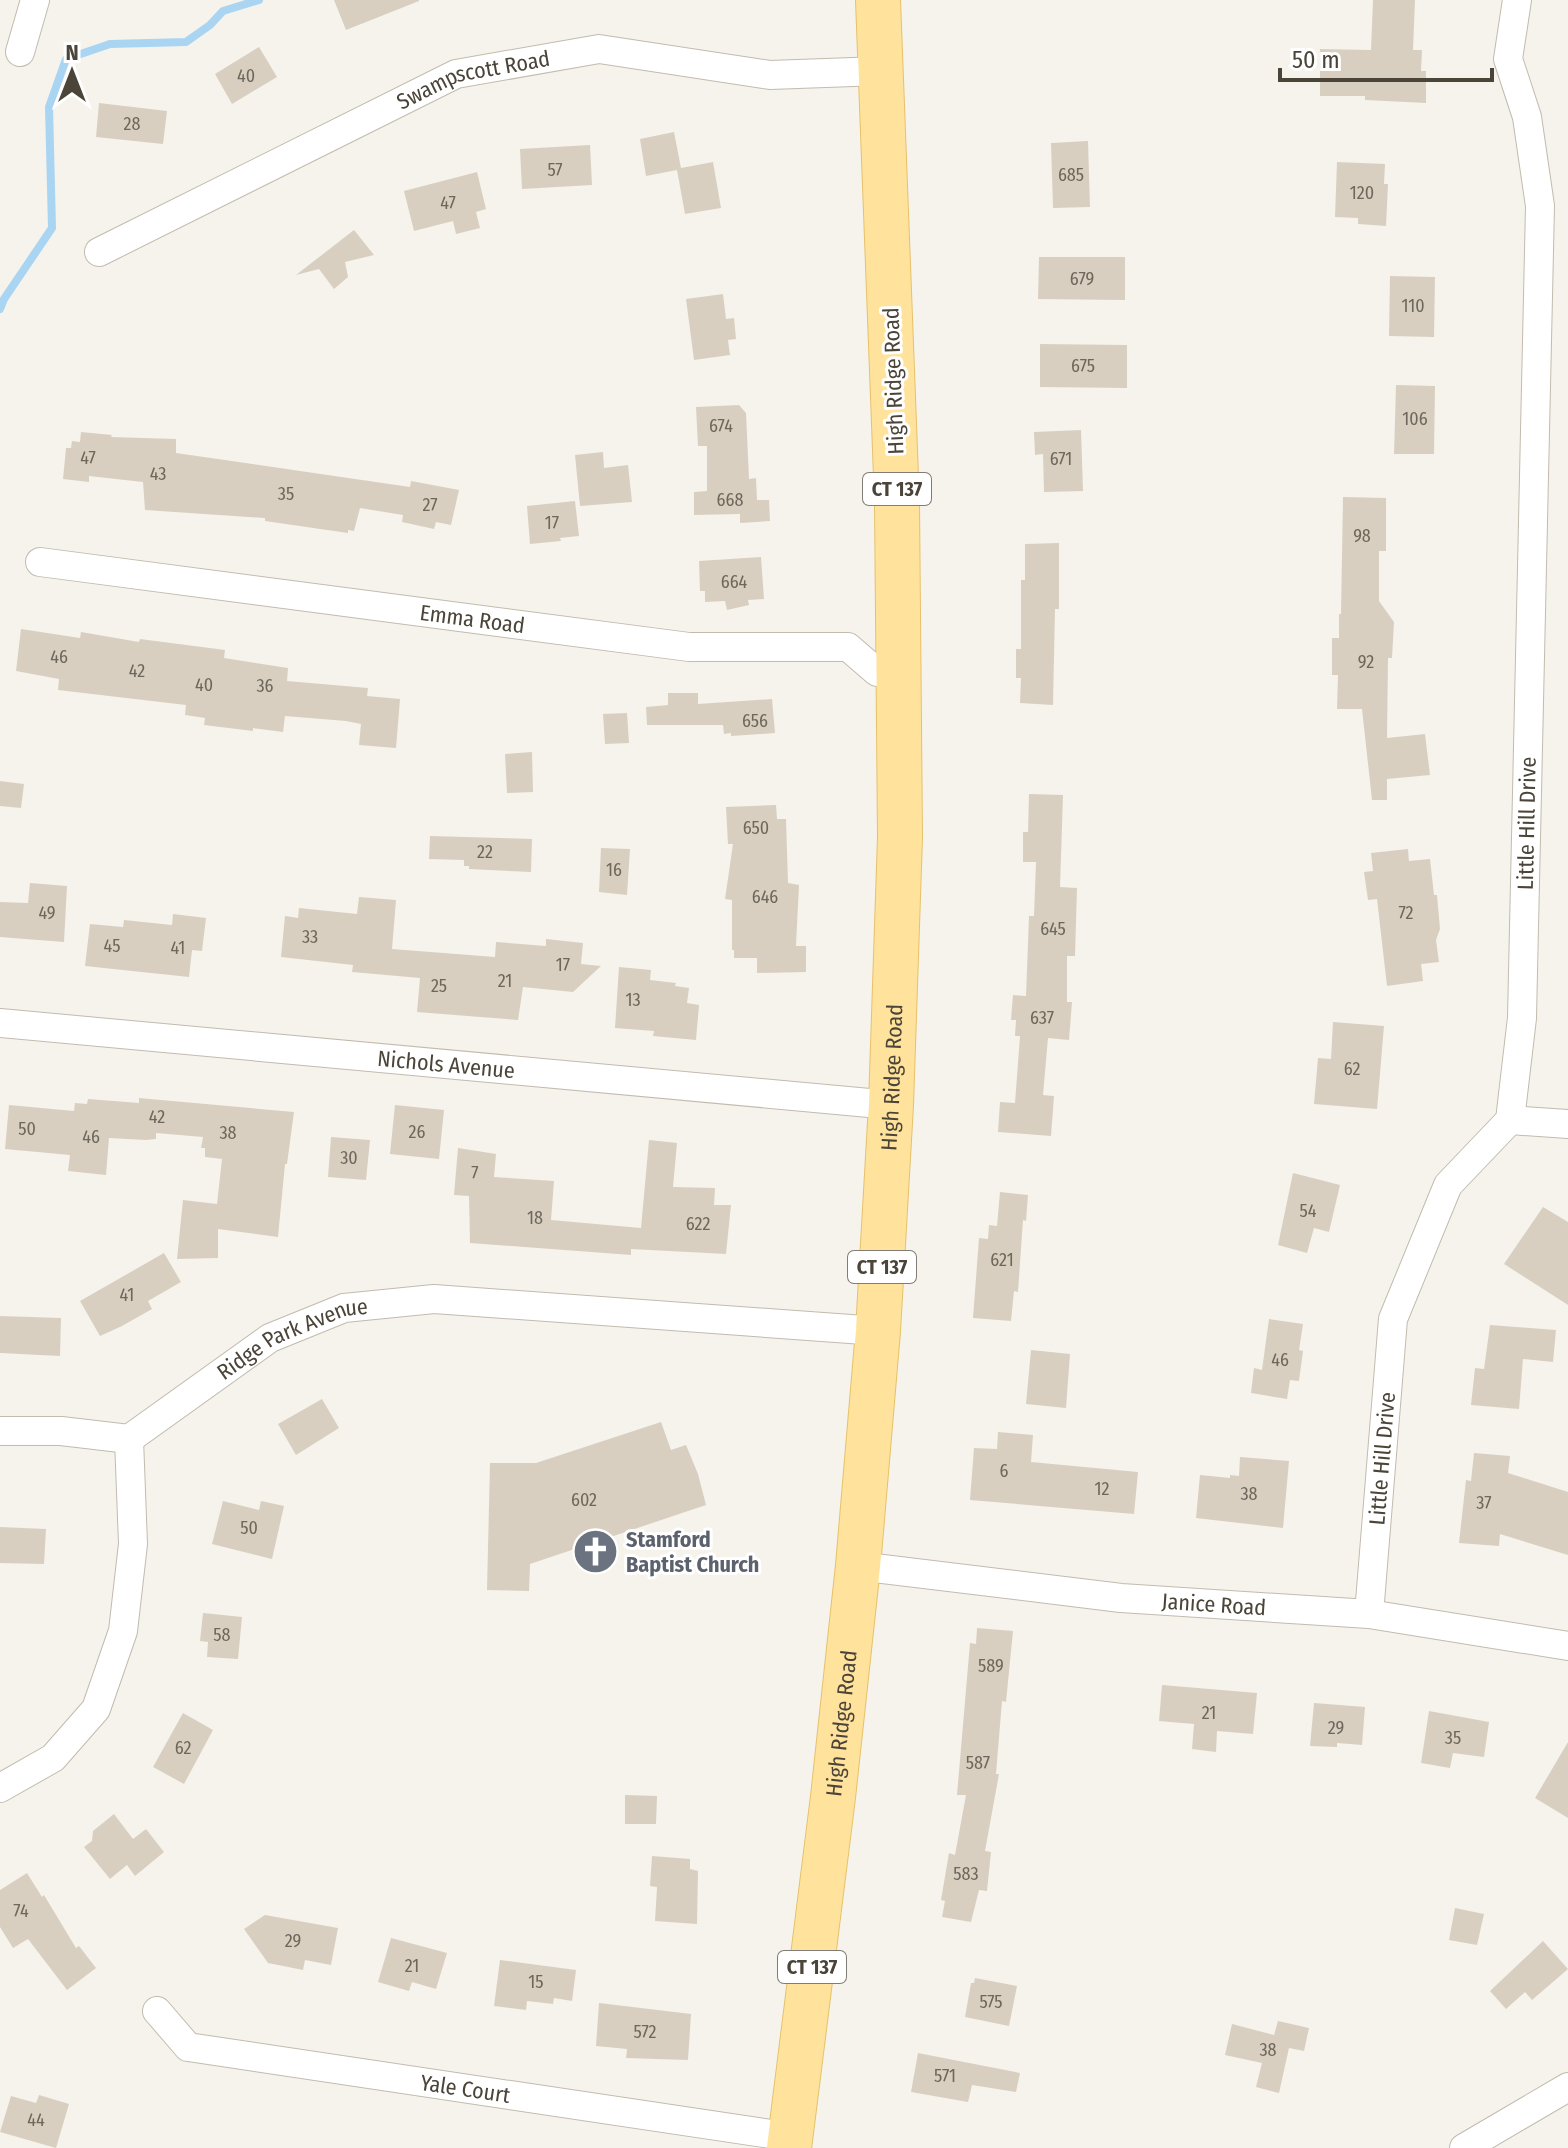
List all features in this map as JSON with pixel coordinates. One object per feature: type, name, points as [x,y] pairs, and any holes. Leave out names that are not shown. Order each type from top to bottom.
[{"type":"main road","name":"High Ridge Road","points":[[790,2142],[858,1566],[878,1331],[891,1105],[900,837],[897,503],[878,0]]},
{"type":"street","points":[[20,52],[35,0]]},
{"type":"street","name":"Little Hill Drive","points":[[1369,1614],[1393,1319],[1448,1185],[1510,1120],[1522,1018],[1540,206],[1527,117],[1508,59],[1517,0]]},
{"type":"street","name":"Swampscott Road","points":[[99,252],[456,74],[599,49],[770,75],[881,71]]},
{"type":"street","name":"Emma Road","points":[[40,562],[689,647],[848,647],[877,672],[899,675]]},
{"type":"street","name":"Nichols Avenue","points":[[0,1023],[891,1105]]},
{"type":"street","points":[[1510,1120],[1568,1124]]},
{"type":"street","name":"Ridge Park Avenue","points":[[129,1439],[270,1338],[344,1308],[434,1299],[878,1331]]},
{"type":"street","points":[[0,1431],[61,1431],[129,1439],[132,1558],[123,1631],[96,1709],[53,1758],[0,1788]]},
{"type":"street","name":"Janice Road","points":[[858,1566],[1121,1598],[1369,1614],[1568,1646]]},
{"type":"street","name":"Yale Court","points":[[157,2011],[188,2047],[790,2142]]},
{"type":"street","points":[[1464,2148],[1568,2087]]},
{"type":"building","points":[[334,0],[419,0],[419,1],[346,30]]},
{"type":"building","points":[[1373,0],[1415,0],[1413,50],[1422,50],[1421,71],[1426,71],[1426,103],[1365,100],[1365,96],[1320,96],[1320,49],[1371,50]]},
{"type":"building","points":[[259,47],[277,77],[232,104],[215,74]]},
{"type":"building","points":[[99,103],[167,111],[163,144],[96,137]]},
{"type":"building","points":[[674,132],[681,168],[713,162],[721,208],[685,214],[677,170],[646,176],[640,139]]},
{"type":"building","points":[[1088,141],[1090,207],[1053,208],[1051,143]]},
{"type":"building","points":[[590,145],[592,185],[522,189],[520,149]]},
{"type":"building","points":[[1337,162],[1385,164],[1384,184],[1388,184],[1386,226],[1358,224],[1358,218],[1335,217]]},
{"type":"building","points":[[477,172],[486,209],[476,212],[480,228],[456,234],[453,221],[414,231],[404,191]]},
{"type":"building","points":[[354,230],[374,255],[345,262],[348,277],[334,289],[319,269],[296,275]]},
{"type":"building","points":[[1039,257],[1125,257],[1125,300],[1038,299]]},
{"type":"building","points":[[1390,276],[1435,277],[1434,337],[1389,336]]},
{"type":"building","points":[[723,294],[726,319],[734,318],[736,339],[728,340],[730,355],[694,360],[686,299]]},
{"type":"building","points":[[1040,344],[1127,345],[1127,388],[1040,387]]},
{"type":"building","points":[[1396,385],[1435,386],[1434,454],[1394,454]]},
{"type":"building","points":[[739,405],[746,413],[749,479],[756,478],[757,500],[769,500],[770,521],[740,523],[740,514],[694,515],[694,492],[707,491],[707,446],[698,446],[696,407]]},
{"type":"building","points":[[1081,430],[1083,491],[1044,492],[1043,454],[1035,455],[1034,432]]},
{"type":"building","points":[[81,432],[111,437],[176,439],[176,453],[410,487],[411,481],[459,490],[451,525],[436,522],[434,529],[402,522],[403,515],[360,508],[354,531],[348,530],[348,533],[265,521],[265,518],[145,510],[143,482],[89,476],[89,482],[63,479],[66,448],[71,448],[72,441],[80,442]]},
{"type":"building","points":[[603,452],[604,468],[628,465],[632,502],[580,506],[575,455]]},
{"type":"building","points":[[1343,497],[1386,498],[1386,551],[1379,551],[1379,601],[1394,622],[1392,658],[1388,658],[1387,738],[1425,734],[1430,775],[1387,779],[1387,800],[1372,800],[1362,709],[1337,709],[1338,675],[1332,675],[1332,638],[1339,638],[1341,614]]},
{"type":"building","points":[[575,501],[579,536],[530,544],[527,506]]},
{"type":"building","points":[[1059,543],[1059,609],[1055,609],[1053,705],[1020,703],[1021,678],[1016,678],[1016,649],[1021,649],[1021,580],[1025,580],[1025,544]]},
{"type":"building","points":[[761,557],[764,599],[748,600],[749,605],[727,610],[725,601],[705,602],[705,591],[700,591],[699,561]]},
{"type":"building","points":[[21,629],[80,638],[81,632],[139,642],[140,639],[225,650],[224,658],[288,668],[287,681],[368,688],[367,696],[400,699],[396,748],[359,745],[361,724],[346,721],[285,716],[283,732],[253,728],[253,731],[204,725],[205,718],[185,715],[186,705],[58,690],[59,679],[16,671]]},
{"type":"building","points":[[668,693],[698,693],[698,704],[772,699],[775,733],[731,736],[731,733],[724,734],[723,725],[647,725],[646,707],[668,705]]},
{"type":"building","points":[[627,713],[629,743],[605,744],[603,714]]},
{"type":"building","points":[[532,752],[533,792],[507,793],[505,754]]},
{"type":"building","points":[[0,781],[24,784],[21,808],[0,806]]},
{"type":"building","points":[[1029,794],[1063,795],[1060,887],[1077,888],[1075,956],[1067,956],[1067,1002],[1072,1002],[1069,1040],[1048,1038],[1043,1095],[1054,1096],[1051,1136],[998,1132],[1000,1102],[1015,1103],[1020,1036],[1015,1036],[1016,1020],[1011,1020],[1013,995],[1026,996],[1029,916],[1034,916],[1036,862],[1023,862],[1023,832],[1028,832]]},
{"type":"building","points":[[776,805],[777,819],[786,819],[788,883],[799,885],[796,946],[806,946],[806,972],[757,973],[757,958],[734,958],[732,950],[732,900],[725,899],[733,844],[728,844],[726,807]]},
{"type":"building","points":[[430,836],[532,839],[531,872],[469,869],[469,866],[464,866],[464,860],[429,859]]},
{"type":"building","points":[[601,848],[630,849],[627,895],[599,892]]},
{"type":"building","points":[[1408,849],[1409,861],[1430,859],[1440,929],[1436,940],[1439,962],[1421,964],[1423,981],[1387,986],[1377,899],[1368,900],[1364,872],[1373,871],[1371,853]]},
{"type":"building","points":[[30,883],[67,886],[64,942],[0,937],[0,902],[28,903]]},
{"type":"building","points":[[359,897],[396,900],[392,949],[495,957],[496,942],[546,946],[546,939],[583,943],[581,964],[601,966],[573,992],[523,987],[518,1020],[417,1012],[420,978],[352,972],[353,965],[281,957],[285,916],[298,918],[299,908],[357,914]]},
{"type":"building","points":[[173,914],[206,918],[202,951],[192,950],[189,977],[85,966],[90,924],[123,927],[124,920],[172,925]]},
{"type":"building","points":[[619,967],[651,970],[650,980],[689,988],[687,1003],[699,1005],[696,1040],[653,1036],[654,1031],[615,1028]]},
{"type":"building","points":[[1333,1022],[1384,1026],[1377,1109],[1314,1104],[1318,1058],[1331,1059]]},
{"type":"building","points":[[139,1098],[294,1112],[278,1237],[218,1229],[218,1258],[177,1259],[183,1200],[217,1204],[222,1159],[205,1157],[205,1148],[201,1148],[203,1137],[156,1133],[156,1139],[109,1138],[106,1175],[68,1171],[70,1155],[5,1149],[9,1105],[74,1111],[75,1103],[87,1104],[88,1099],[139,1103]]},
{"type":"building","points":[[395,1105],[444,1110],[439,1159],[390,1154]]},
{"type":"building","points":[[331,1137],[370,1140],[366,1180],[328,1177]]},
{"type":"building","points":[[649,1140],[677,1143],[673,1187],[715,1188],[714,1205],[731,1205],[726,1254],[631,1249],[631,1255],[470,1243],[469,1196],[454,1195],[458,1148],[496,1154],[494,1177],[554,1181],[551,1220],[641,1228]]},
{"type":"building","points":[[1293,1173],[1340,1185],[1329,1232],[1314,1228],[1307,1253],[1278,1245]]},
{"type":"building","points":[[1000,1192],[1028,1195],[1026,1221],[1023,1220],[1018,1292],[1014,1291],[1011,1321],[973,1318],[979,1238],[988,1239],[989,1225],[997,1226]]},
{"type":"building","points":[[1543,1207],[1568,1222],[1568,1305],[1504,1264]]},
{"type":"building","points":[[164,1253],[181,1282],[148,1301],[152,1309],[100,1336],[80,1301]]},
{"type":"building","points":[[0,1316],[61,1318],[60,1356],[0,1353]]},
{"type":"building","points":[[1269,1319],[1303,1324],[1299,1381],[1290,1380],[1287,1399],[1251,1393],[1254,1368],[1262,1370]]},
{"type":"building","points":[[1490,1325],[1556,1330],[1553,1362],[1523,1359],[1519,1409],[1471,1405],[1475,1368],[1484,1369]]},
{"type":"building","points":[[1031,1350],[1070,1354],[1066,1408],[1026,1404]]},
{"type":"building","points":[[322,1399],[339,1428],[296,1455],[278,1424]]},
{"type":"building","points":[[661,1422],[671,1450],[686,1445],[706,1505],[530,1564],[529,1591],[487,1590],[490,1463],[536,1463]]},
{"type":"building","points":[[998,1432],[1033,1435],[1031,1462],[1138,1472],[1134,1514],[970,1500],[974,1448],[997,1449]]},
{"type":"building","points":[[1474,1453],[1510,1456],[1508,1473],[1568,1492],[1568,1555],[1500,1534],[1499,1546],[1459,1543],[1466,1480],[1471,1481]]},
{"type":"building","points":[[1240,1457],[1289,1461],[1283,1528],[1196,1518],[1200,1475],[1239,1476]]},
{"type":"building","points":[[223,1501],[259,1510],[261,1501],[284,1506],[272,1559],[212,1544]]},
{"type":"building","points":[[0,1527],[46,1529],[44,1564],[0,1563]]},
{"type":"building","points":[[203,1613],[242,1617],[238,1659],[207,1657],[208,1642],[200,1641]]},
{"type":"building","points":[[977,1628],[1013,1631],[1006,1702],[1002,1701],[996,1774],[999,1774],[985,1851],[991,1852],[987,1891],[979,1890],[971,1922],[942,1917],[945,1901],[941,1900],[949,1853],[955,1855],[966,1795],[957,1795],[970,1643],[976,1644]]},
{"type":"building","points":[[1162,1685],[1257,1693],[1253,1734],[1217,1731],[1216,1752],[1192,1749],[1194,1724],[1159,1721]]},
{"type":"building","points":[[1314,1703],[1365,1707],[1362,1745],[1337,1743],[1337,1747],[1310,1746]]},
{"type":"building","points":[[1429,1711],[1489,1722],[1484,1757],[1453,1753],[1450,1768],[1421,1763]]},
{"type":"building","points":[[183,1713],[213,1730],[184,1784],[153,1767]]},
{"type":"building","points":[[1568,1742],[1568,1818],[1535,1798]]},
{"type":"building","points":[[625,1795],[657,1796],[656,1824],[625,1824]]},
{"type":"building","points":[[114,1814],[133,1839],[146,1829],[164,1852],[135,1876],[127,1865],[110,1879],[84,1847],[92,1841],[93,1831]]},
{"type":"building","points":[[652,1856],[690,1859],[690,1869],[698,1871],[697,1924],[655,1921],[657,1887],[650,1886]]},
{"type":"building","points":[[27,1873],[76,1948],[79,1946],[96,1968],[67,1990],[28,1939],[13,1948],[0,1927],[0,1890]]},
{"type":"building","points":[[1455,1908],[1484,1914],[1477,1945],[1449,1940]]},
{"type":"building","points":[[265,1915],[338,1928],[331,1965],[305,1960],[303,1970],[268,1963],[244,1929]]},
{"type":"building","points":[[391,1938],[447,1953],[436,1989],[412,1982],[409,1991],[378,1982]]},
{"type":"building","points":[[1543,1941],[1568,1969],[1532,2000],[1525,1992],[1506,2009],[1490,1991]]},
{"type":"building","points":[[500,1960],[576,1970],[572,2001],[554,1998],[553,2004],[527,2001],[526,2010],[494,2006]]},
{"type":"building","points":[[975,1978],[1017,1986],[1009,2026],[965,2017],[971,1983]]},
{"type":"building","points":[[599,2003],[691,2014],[688,2060],[626,2058],[627,2049],[596,2046]]},
{"type":"building","points":[[1278,2021],[1309,2028],[1304,2051],[1289,2048],[1279,2093],[1256,2087],[1262,2063],[1225,2055],[1232,2024],[1274,2035]]},
{"type":"building","points":[[918,2053],[1020,2073],[1016,2092],[972,2085],[968,2102],[911,2092]]},
{"type":"building","points":[[39,2095],[69,2104],[56,2148],[0,2132],[11,2096],[36,2103]]},
{"type":"waterway","points":[[0,309],[52,228],[49,107],[66,59],[110,44],[186,42],[223,11],[259,0]]},
{"type":"place","name":"Stamford Baptist Church","points":[[595,1552]]}]
